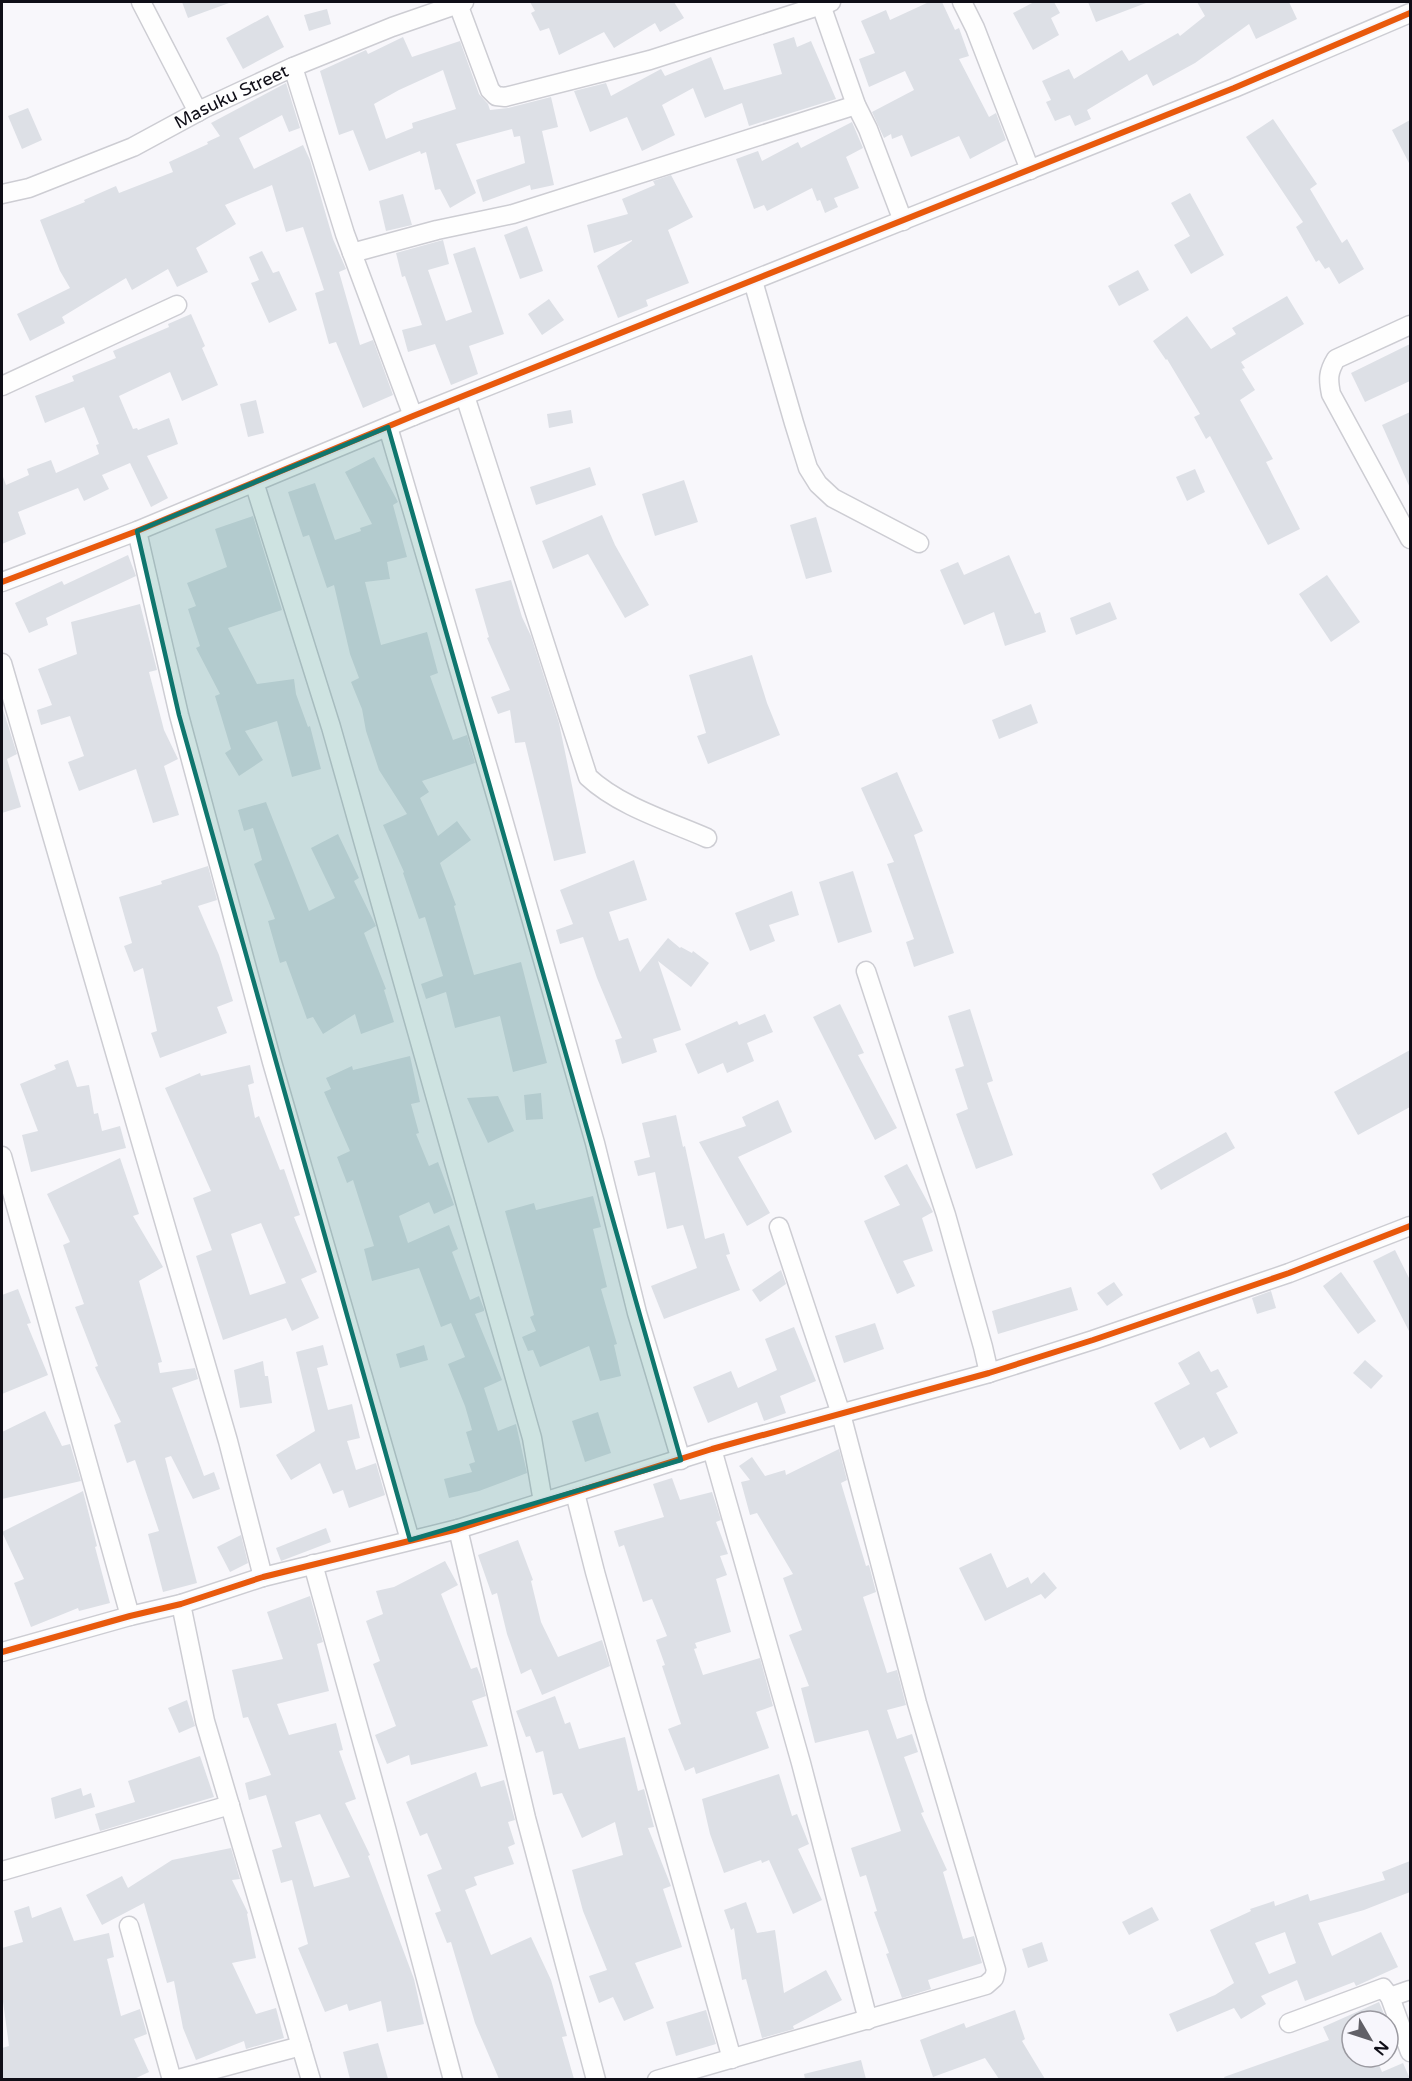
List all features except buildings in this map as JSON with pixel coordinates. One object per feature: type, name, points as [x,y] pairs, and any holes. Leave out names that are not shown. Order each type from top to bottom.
[{"type":"street","points":[[141,2],[198,112]]},
{"type":"street","points":[[962,2],[975,28],[1030,170]]},
{"type":"street","points":[[461,3],[490,90],[496,96],[505,97],[650,60],[826,3],[856,105],[868,129],[903,221]]},
{"type":"street","name":"Masuku Street","points":[[2,194],[29,188],[133,147],[198,112],[293,67],[392,27],[461,3]]},
{"type":"street","points":[[2,582],[137,531],[388,426],[1234,88],[1410,13]]},
{"type":"street","points":[[293,67],[352,253],[413,416]]},
{"type":"street","points":[[352,253],[437,230],[513,214],[856,105]]},
{"type":"street","points":[[753,281],[808,468],[818,484],[833,498],[920,543]]},
{"type":"street","points":[[2,386],[177,306]]},
{"type":"street","points":[[1410,325],[1336,359],[1330,369],[1328,380],[1331,394],[1410,539]]},
{"type":"street","points":[[465,396],[588,777],[601,789],[620,799],[707,838]]},
{"type":"street","points":[[388,426],[595,1143],[638,1313],[681,1460]]},
{"type":"street","points":[[254,482],[334,739],[531,1438],[543,1502]]},
{"type":"street","points":[[137,531],[178,716],[272,1062],[410,1540]]},
{"type":"street","points":[[2,663],[225,1430],[263,1577]]},
{"type":"street","points":[[866,971],[946,1215],[983,1347],[988,1373]]},
{"type":"street","points":[[2,1156],[130,1616]]},
{"type":"street","points":[[2,1652],[181,1604],[263,1577],[458,1529],[712,1449],[988,1373],[1289,1273],[1410,1226]]},
{"type":"street","points":[[657,2079],[986,1985],[994,1978],[996,1970],[917,1703],[841,1414],[779,1227]]},
{"type":"street","points":[[712,1449],[801,1763],[868,2020]]},
{"type":"street","points":[[575,1493],[595,1572],[732,2059]]},
{"type":"street","points":[[458,1529],[526,1818],[596,2079]]},
{"type":"street","points":[[313,1564],[453,2079]]},
{"type":"street","points":[[181,1604],[205,1721],[311,2079]]},
{"type":"street","points":[[2,1871],[230,1805]]},
{"type":"street","points":[[129,1926],[174,2079],[301,2046]]},
{"type":"street","points":[[1289,2023],[1383,1988],[1390,1997],[1410,2052]]},
{"type":"street","points":[[1390,1997],[1410,1990]]},
{"type":"highlighted area","points":[[388,427],[681,1460],[410,1540],[179,715],[137,531]]},
{"type":"cycle path","points":[[2,582],[137,531],[413,416],[1234,88],[1410,13]]},
{"type":"cycle path","points":[[2,1652],[181,1604],[263,1577],[458,1529],[712,1449],[989,1373],[1289,1273],[1410,1226]]}]
